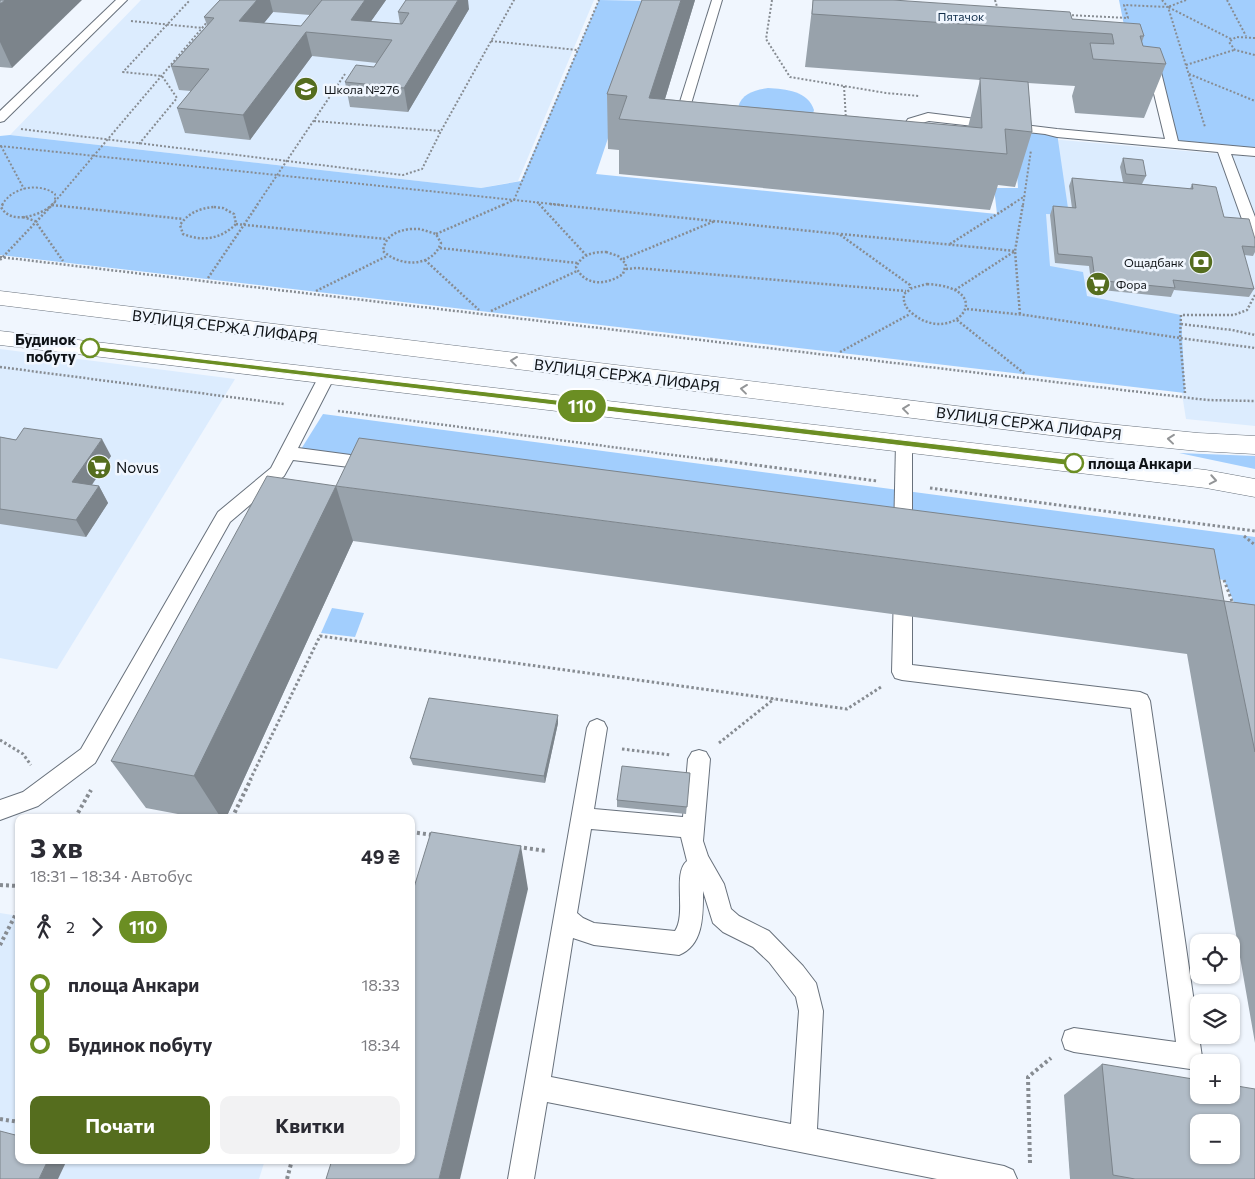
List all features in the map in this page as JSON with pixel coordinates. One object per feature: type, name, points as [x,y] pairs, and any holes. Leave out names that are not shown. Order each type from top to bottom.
[{"type":"street","name":"ВУЛИЦЯ СЕРЖА ЛИФАРЯ","points":[[0,298],[1098,432],[1198,442],[1255,445]]},
{"type":"street","points":[[0,338],[1206,479],[1255,488]]},
{"type":"lane","points":[[0,118],[122,0]]},
{"type":"lane","points":[[676,134],[717,0]]},
{"type":"lane","points":[[1137,58],[1146,61],[1154,68],[1172,144]]},
{"type":"lane","points":[[914,159],[912,122],[928,117],[1024,127],[1057,133],[1255,152]]},
{"type":"lane","points":[[1217,149],[1255,236]]},
{"type":"lane","points":[[0,810],[30,799],[88,756],[224,517],[278,472],[327,376]]},
{"type":"lane","points":[[904,443],[902,672],[1140,701],[1190,1058],[1074,1040]]},
{"type":"lane","points":[[288,452],[386,466]]},
{"type":"lane","points":[[521,1179],[597,728]]},
{"type":"lane","points":[[699,759],[692,841],[698,862],[713,884],[721,915],[731,924],[761,940],[777,954],[795,974],[807,992],[811,1011],[804,1139]]},
{"type":"lane","points":[[582,818],[692,828]]},
{"type":"lane","points":[[566,916],[575,927],[594,934],[678,943],[684,940],[690,925],[692,870],[697,867],[698,862]]},
{"type":"lane","points":[[537,1087],[1004,1179]]},
{"type":"path","points":[[139,144],[177,98],[162,76],[123,72],[190,0]]},
{"type":"path","points":[[16,128],[107,141],[403,175],[422,169],[514,0],[512,0]]},
{"type":"path","points":[[436,234],[514,200],[598,0]]},
{"type":"path","points":[[772,0],[766,39],[790,77],[886,93],[925,96]]},
{"type":"path","points":[[995,0],[998,11]]},
{"type":"path","points":[[1162,0],[1168,7],[1231,39],[1246,36],[1255,38]]},
{"type":"path","points":[[1068,14],[1128,18],[1124,5],[1168,7],[1186,0]]},
{"type":"path","points":[[1227,0],[1246,36]]},
{"type":"path","points":[[1168,7],[1188,74],[1217,149]]},
{"type":"path","points":[[103,18],[203,28]]},
{"type":"path","points":[[1,258],[52,205],[56,198],[95,156],[209,21]]},
{"type":"path","points":[[1231,39],[1229,42],[1230,46],[1235,50],[1255,55]]},
{"type":"path","points":[[491,41],[577,50]]},
{"type":"path","points":[[1186,65],[1235,50]]},
{"type":"path","points":[[1251,55],[1255,59]]},
{"type":"path","points":[[208,278],[345,74]]},
{"type":"path","points":[[1188,74],[1255,101]]},
{"type":"path","points":[[844,86],[847,124]]},
{"type":"path","points":[[314,121],[441,131]]},
{"type":"path","points":[[1020,315],[1015,251],[1031,152],[1024,127]]},
{"type":"path","points":[[1,146],[1015,251]]},
{"type":"path","points":[[1,146],[24,189]]},
{"type":"path","points":[[0,196],[7,197],[24,189],[47,188],[53,191],[56,198]]},
{"type":"path","points":[[950,244],[1025,195]]},
{"type":"path","points":[[7,197],[1,207],[2,211],[35,222],[64,261]]},
{"type":"path","points":[[536,202],[586,255]]},
{"type":"path","points":[[21,217],[39,213],[52,205],[183,219]]},
{"type":"path","points":[[236,224],[234,214],[223,208],[205,208],[196,211],[183,219],[180,224],[184,234],[198,239],[225,234],[236,224],[386,239]]},
{"type":"path","points":[[440,248],[577,262],[586,255],[606,252],[623,259],[716,221]]},
{"type":"path","points":[[410,229],[420,229],[436,234],[439,238],[440,248],[432,257],[425,260],[399,262],[386,256],[383,251],[386,239],[392,234],[410,229]]},
{"type":"path","points":[[839,234],[910,285],[910,288]]},
{"type":"path","points":[[955,290],[1015,251]]},
{"type":"path","points":[[316,291],[386,256]]},
{"type":"path","points":[[1,258],[1207,400],[1255,401]]},
{"type":"path","points":[[623,259],[626,269]]},
{"type":"path","points":[[425,260],[479,310]]},
{"type":"path","points":[[577,262],[577,272],[586,280],[603,282],[618,278],[626,269],[637,268],[906,291]]},
{"type":"path","points":[[491,311],[577,272]]},
{"type":"path","points":[[937,284],[955,290],[966,302],[967,309],[964,315],[949,323],[928,322],[910,314],[902,302],[906,291],[918,285],[937,284]]},
{"type":"path","points":[[1185,394],[1180,315],[1234,314],[1247,310],[1255,295]]},
{"type":"path","points":[[967,309],[1255,348]]},
{"type":"path","points":[[840,352],[910,314]]},
{"type":"path","points":[[957,320],[1025,374]]},
{"type":"path","points":[[1181,324],[1232,330],[1255,335]]},
{"type":"path","points":[[0,367],[883,482]]},
{"type":"path","points":[[922,487],[1255,532]]},
{"type":"path","points":[[1244,536],[1255,545]]},
{"type":"path","points":[[1224,580],[1234,605]]},
{"type":"path","points":[[234,814],[320,636],[847,709],[902,672]]},
{"type":"path","points":[[0,740],[23,754],[46,787]]},
{"type":"path","points":[[415,833],[440,836]]},
{"type":"path","points":[[515,846],[552,852]]},
{"type":"path","points":[[0,885],[15,886]]},
{"type":"path","points":[[0,945],[15,916]]},
{"type":"path","points":[[1030,1170],[1028,1077],[1074,1040]]},
{"type":"path","points":[[0,1119],[15,1121]]},
{"type":"path","points":[[287,1179],[291,1164]]},
{"type":"shaded area","name":"Школа №276","points":[[141,0],[594,0],[518,181],[481,188],[10,135]]},
{"type":"shaded area","points":[[599,0],[654,1],[596,174],[997,214],[994,188],[1018,188],[1014,126],[1057,133],[1069,215],[1046,214],[1050,266],[1083,272],[1087,296],[1181,315],[1185,393],[0,255],[0,136],[10,135],[481,188],[521,181]]},
{"type":"shaded area","points":[[1119,0],[1255,0],[1255,152],[1172,144],[1154,68],[1130,56]]},
{"type":"shaded area","points":[[768,88],[789,90],[802,95],[814,110],[812,117],[738,107],[746,95]]},
{"type":"shaded area","points":[[1039,138],[1255,157],[1255,426],[1186,419],[1171,325],[1048,309]]},
{"type":"shaded area","points":[[0,349],[235,379],[57,669],[0,658]]},
{"type":"shaded area","points":[[323,414],[1255,537],[1255,649],[1224,580],[298,454]]},
{"type":"shaded area","points":[[1179,453],[1255,456],[1255,469]]},
{"type":"shaded area","points":[[332,608],[364,613],[355,637],[321,633]]},
{"type":"shaded area","points":[[0,913],[15,915],[15,1164],[264,1164],[259,1179],[0,1179]]},
{"type":"building","points":[[220,0],[257,0],[239,21],[301,26],[322,0],[365,0],[351,20],[402,24],[409,13],[398,12],[406,0],[458,0],[404,88],[345,82],[356,65],[374,67],[392,40],[306,32],[243,115],[177,108],[209,69],[171,66],[214,18],[204,17]]},
{"type":"building","points":[[642,0],[681,0],[649,98],[982,128],[980,78],[1028,82],[1032,132],[1005,129],[1007,154],[619,119],[627,96],[607,94]]},
{"type":"building","points":[[813,0],[893,0],[1070,12],[1072,19],[1140,24],[1144,36],[1140,36],[1143,46],[1160,48],[1166,64],[1093,59],[1090,43],[1114,44],[1112,34],[812,14]]},
{"type":"building","points":[[1123,158],[1143,160],[1146,176],[1126,174]]},
{"type":"building","points":[[1072,178],[1193,189],[1192,184],[1216,187],[1224,217],[1249,219],[1255,239],[1255,247],[1242,246],[1254,289],[1173,280],[1175,288],[1095,280],[1092,257],[1058,254],[1053,206],[1076,208]]},
{"type":"building","points":[[24,428],[102,439],[72,482],[99,486],[76,520],[0,509],[0,437],[16,440]]},
{"type":"building","points":[[359,438],[1214,549],[1224,601],[336,486]]},
{"type":"building","points":[[267,476],[336,486],[194,776],[111,761]]},
{"type":"building","points":[[1224,601],[1255,605],[1255,752]]},
{"type":"building","points":[[429,698],[558,715],[544,776],[410,758]]},
{"type":"building","points":[[622,766],[690,773],[687,807],[617,800]]},
{"type":"building","points":[[431,832],[521,846],[439,1179],[326,1179],[331,1164],[415,1164],[415,884]]},
{"type":"building","points":[[1102,1064],[1190,1079],[1190,1104],[1240,1104],[1240,1086],[1255,1089],[1255,1179],[1135,1179],[1113,1175]]},
{"type":"building","points":[[0,1131],[15,1135],[15,1164],[46,1164],[39,1179],[0,1179]]},
{"type":"bus line","name":"110","points":[[90,348],[1074,463]]},
{"type":"place","name":"Школа №276","points":[[306,89]]},
{"type":"place","name":"Ощадбанк","points":[[1201,262]]},
{"type":"place","name":"Фора","points":[[1098,284]]},
{"type":"place","name":"Будинок побуту","points":[[90,348]]},
{"type":"place","name":"площа Анкари","points":[[1074,463]]},
{"type":"place","name":"Novus","points":[[99,467]]},
{"type":"park label","name":"Пятачок","points":[[961,16]]}]
